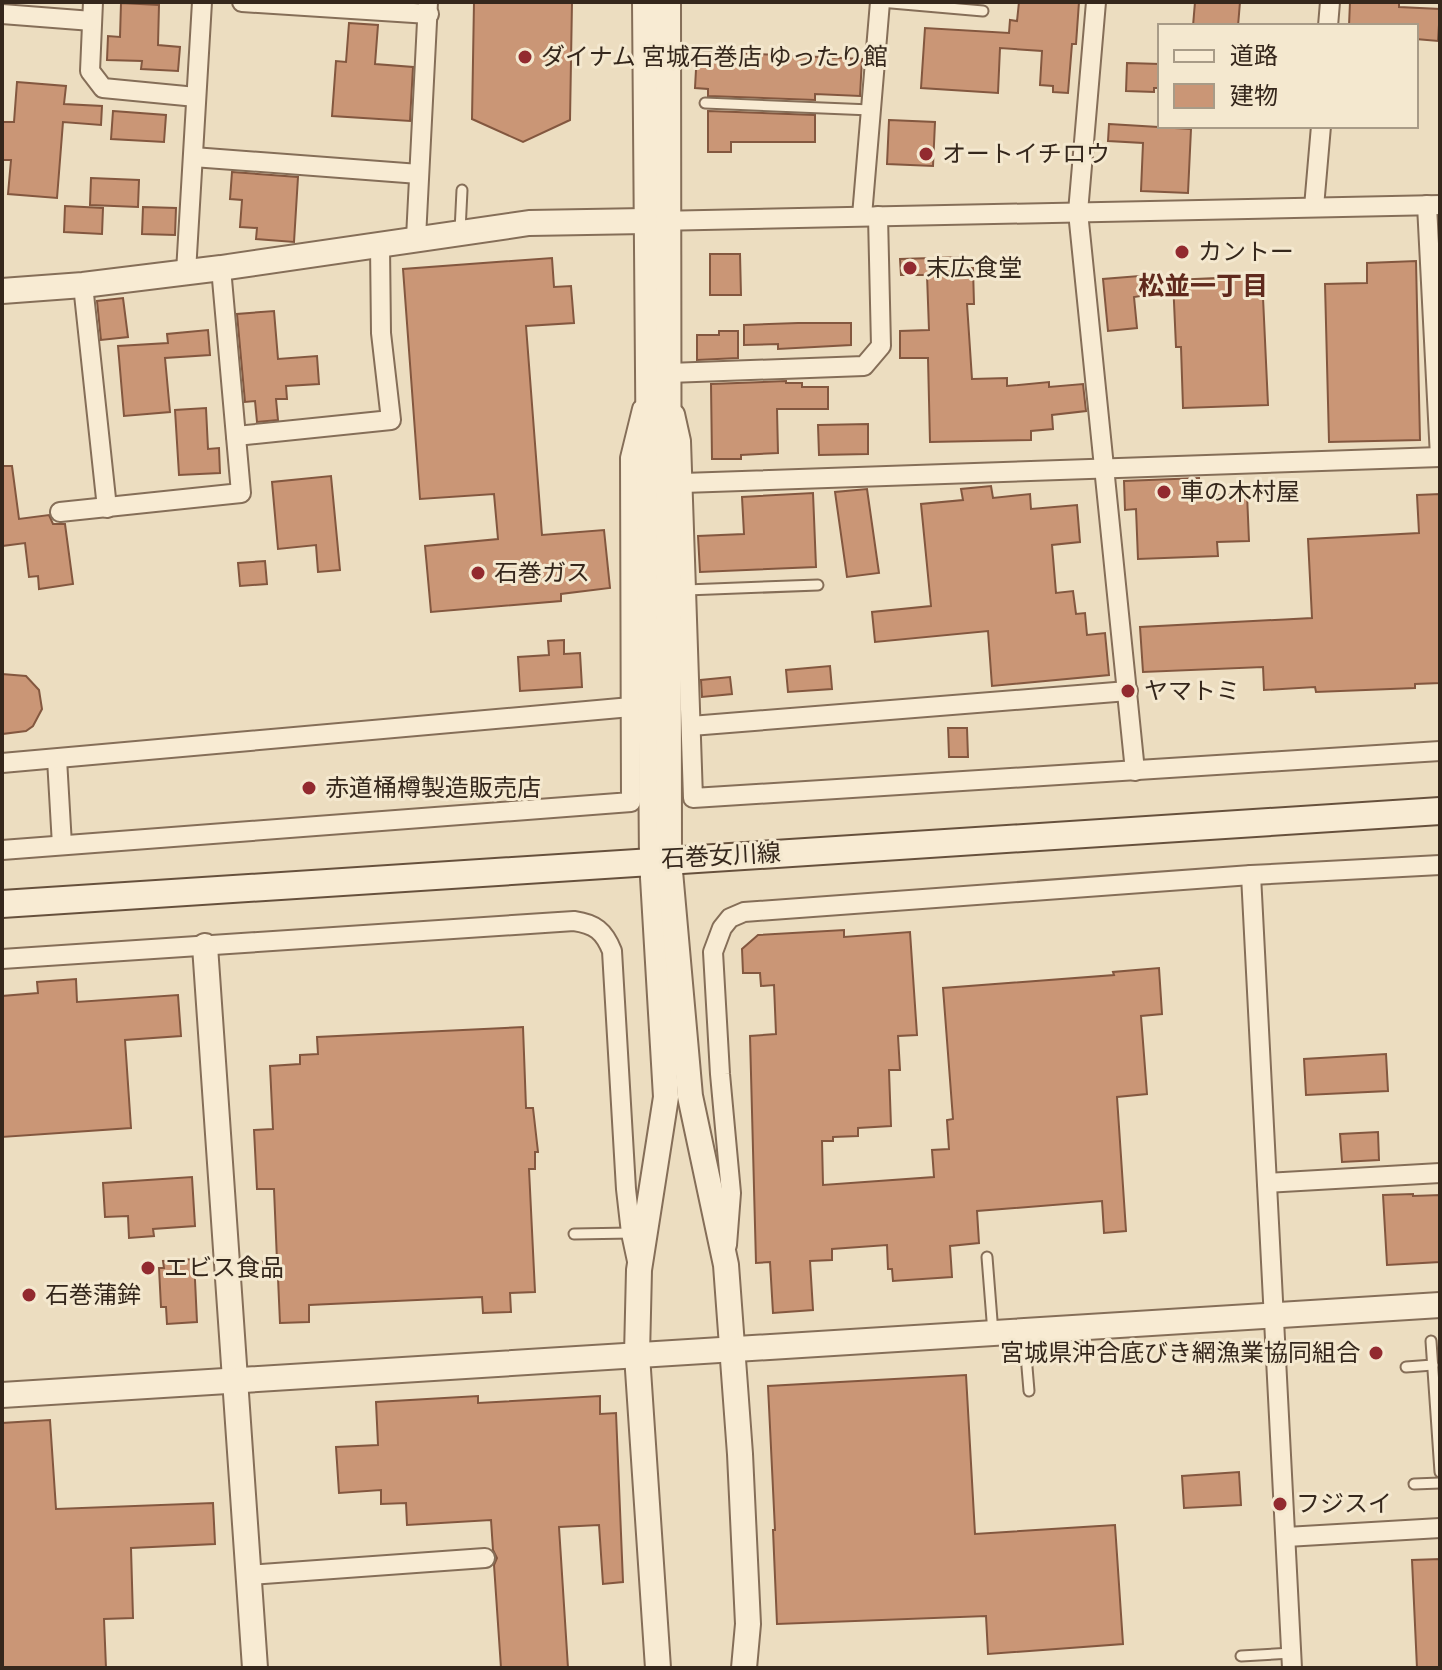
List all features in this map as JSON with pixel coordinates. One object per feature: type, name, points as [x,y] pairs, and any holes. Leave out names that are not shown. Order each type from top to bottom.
[{"type":"main road","name":"石巻女川線","points":[[2,904],[1440,811]]},
{"type":"street","points":[[93,2],[90,71],[103,88],[196,97]]},
{"type":"street","points":[[186,272],[202,2]]},
{"type":"street","points":[[242,2],[428,8],[416,238]]},
{"type":"street","points":[[662,384],[864,366],[881,346],[870,216],[871,110],[880,2]]},
{"type":"street","points":[[1096,2],[1078,212],[1135,771]]},
{"type":"street","points":[[1328,24],[1330,2]]},
{"type":"street","points":[[656,6],[657,221],[662,384],[660,860],[666,1097],[639,1270],[637,1355],[658,1668]]},
{"type":"street","points":[[2,14],[92,21]]},
{"type":"street","points":[[1314,207],[1321,128]]},
{"type":"street","points":[[193,157],[419,174]]},
{"type":"street","points":[[2,291],[83,285],[221,268],[529,223],[1434,205],[1440,457],[683,483]]},
{"type":"street","points":[[236,436],[391,420],[381,333],[380,246]]},
{"type":"street","points":[[60,512],[241,493],[221,268]]},
{"type":"street","points":[[83,285],[107,508]]},
{"type":"street","points":[[662,384],[681,441],[693,798],[1440,751]]},
{"type":"street","points":[[2,850],[631,802],[630,458],[662,384]]},
{"type":"street","points":[[691,726],[1128,691]]},
{"type":"street","points":[[2,763],[631,707]]},
{"type":"street","points":[[57,759],[62,845]]},
{"type":"street","points":[[660,860],[690,1096],[726,1265],[748,1624],[744,1668]]},
{"type":"street","points":[[726,1265],[731,1193],[713,952],[722,928],[730,918],[744,912],[1251,875],[1440,865]]},
{"type":"street","points":[[1251,875],[1292,1661]]},
{"type":"street","points":[[2,959],[574,921],[587,923],[599,929],[612,951],[631,1233],[639,1270]]},
{"type":"street","points":[[205,946],[255,1668]]},
{"type":"street","points":[[1267,1183],[1440,1173]]},
{"type":"street","points":[[2,1395],[1440,1305]]},
{"type":"street","points":[[1286,1537],[1440,1528]]},
{"type":"street","points":[[249,1575],[485,1558]]},
{"type":"street","points":[[748,1624],[758,1668]]},
{"type":"lane","points":[[880,2],[983,11]]},
{"type":"lane","points":[[705,103],[871,110]]},
{"type":"lane","points":[[460,231],[462,190]]},
{"type":"lane","points":[[686,590],[818,585]]},
{"type":"lane","points":[[574,1234],[631,1233]]},
{"type":"lane","points":[[987,1257],[993,1333]]},
{"type":"lane","points":[[1024,1331],[1029,1391]]},
{"type":"lane","points":[[1431,1341],[1440,1472]]},
{"type":"lane","points":[[1406,1367],[1433,1365]]},
{"type":"lane","points":[[1414,1484],[1440,1483]]},
{"type":"lane","points":[[1241,1656],[1292,1661]]},
{"type":"building","points":[[474,2],[572,2],[570,120],[523,142],[472,119]]},
{"type":"building","points":[[1019,2],[1079,2],[1068,93],[1053,92],[1053,86],[1040,85],[1042,51],[1000,48],[998,93],[921,88],[925,28],[1009,33],[1010,20],[1017,21]]},
{"type":"building","points":[[1195,2],[1240,2],[1238,24],[1193,24]]},
{"type":"building","points":[[1350,2],[1399,2],[1399,7],[1440,9],[1438,41],[1418,39],[1418,24],[1349,24]]},
{"type":"building","points":[[121,3],[159,5],[158,45],[180,47],[178,71],[141,69],[142,61],[107,60],[108,36],[120,37]]},
{"type":"building","points":[[349,23],[378,25],[375,64],[413,67],[410,121],[332,116],[336,61],[346,62]]},
{"type":"building","points":[[697,51],[862,59],[860,96],[815,94],[815,100],[708,96],[708,89],[695,88]]},
{"type":"building","points":[[1127,63],[1158,64],[1158,88],[1154,88],[1154,92],[1126,91]]},
{"type":"building","points":[[17,82],[66,86],[64,104],[102,106],[101,125],[63,122],[57,198],[8,194],[11,160],[2,160],[3,122],[14,122]]},
{"type":"building","points":[[113,111],[166,115],[164,142],[111,139]]},
{"type":"building","points":[[708,111],[815,115],[815,142],[731,142],[731,152],[708,152]]},
{"type":"building","points":[[889,120],[935,122],[933,166],[887,164]]},
{"type":"building","points":[[1109,124],[1191,129],[1188,193],[1141,191],[1143,143],[1108,141]]},
{"type":"building","points":[[232,172],[298,177],[294,242],[256,239],[257,228],[240,227],[242,200],[230,199]]},
{"type":"building","points":[[91,178],[139,180],[138,207],[90,205]]},
{"type":"building","points":[[65,206],[103,208],[102,234],[64,232]]},
{"type":"building","points":[[143,207],[176,208],[175,235],[142,234]]},
{"type":"building","points":[[710,254],[740,254],[741,295],[710,295]]},
{"type":"building","points":[[965,257],[965,268],[973,268],[974,304],[967,304],[972,379],[1007,378],[1007,386],[1049,382],[1049,387],[1083,384],[1086,411],[1052,415],[1053,429],[1031,431],[1031,440],[930,442],[928,358],[900,358],[900,331],[929,330],[927,275],[901,275],[900,259]]},
{"type":"building","points":[[552,258],[554,287],[571,286],[574,323],[526,326],[542,535],[604,530],[610,588],[561,594],[561,601],[431,612],[425,546],[498,539],[494,494],[420,499],[403,269]]},
{"type":"building","points":[[1416,261],[1420,440],[1329,442],[1325,284],[1367,283],[1367,263]]},
{"type":"building","points":[[1139,276],[1141,296],[1134,297],[1137,328],[1108,331],[1103,279]]},
{"type":"building","points":[[1262,276],[1268,405],[1183,408],[1181,347],[1176,347],[1173,280]]},
{"type":"building","points":[[123,298],[128,337],[101,340],[97,301]]},
{"type":"building","points":[[274,311],[278,359],[317,356],[319,384],[286,386],[287,399],[276,399],[278,420],[257,422],[255,401],[245,402],[237,314]]},
{"type":"building","points":[[851,323],[851,345],[778,349],[778,344],[744,345],[744,325]]},
{"type":"building","points":[[208,330],[210,355],[165,358],[170,412],[124,416],[118,346],[168,343],[167,334]]},
{"type":"building","points":[[719,331],[738,331],[738,358],[697,360],[697,335],[719,335]]},
{"type":"building","points":[[802,383],[802,387],[828,387],[828,409],[777,409],[778,453],[741,455],[741,459],[712,459],[711,384]]},
{"type":"building","points":[[206,408],[208,449],[219,448],[220,473],[179,475],[175,410]]},
{"type":"building","points":[[868,424],[868,454],[819,455],[818,425]]},
{"type":"building","points":[[2,466],[12,466],[19,519],[49,515],[53,524],[65,524],[73,584],[39,589],[38,576],[29,577],[25,543],[2,546]]},
{"type":"building","points":[[331,476],[340,570],[318,572],[316,545],[278,549],[272,482]]},
{"type":"building","points":[[1199,478],[1200,496],[1247,494],[1249,541],[1217,542],[1218,556],[1138,559],[1136,509],[1125,510],[1124,481]]},
{"type":"building","points":[[991,486],[993,498],[1030,494],[1031,509],[1077,505],[1080,542],[1052,545],[1056,593],[1073,591],[1076,614],[1085,613],[1087,635],[1105,633],[1109,675],[992,686],[988,631],[875,642],[872,612],[931,606],[921,504],[963,500],[961,489]]},
{"type":"building","points":[[867,489],[879,573],[847,577],[835,492]]},
{"type":"building","points":[[813,493],[816,567],[700,572],[698,536],[744,534],[742,497]]},
{"type":"building","points":[[1440,494],[1440,683],[1415,684],[1415,688],[1316,692],[1315,687],[1264,690],[1263,667],[1143,672],[1140,627],[1312,618],[1308,539],[1419,533],[1417,495]]},
{"type":"building","points":[[265,561],[267,584],[240,586],[238,563]]},
{"type":"building","points":[[564,640],[564,654],[580,653],[582,687],[520,691],[518,657],[549,655],[548,641]]},
{"type":"building","points":[[830,666],[832,689],[788,692],[786,670]]},
{"type":"building","points":[[2,674],[26,676],[39,690],[42,709],[33,726],[26,731],[2,734]]},
{"type":"building","points":[[730,677],[732,694],[702,697],[701,680]]},
{"type":"building","points":[[948,728],[967,728],[968,757],[949,757]]},
{"type":"building","points":[[844,930],[844,937],[910,932],[917,1035],[898,1036],[900,1070],[889,1070],[891,1126],[858,1128],[858,1136],[833,1137],[833,1141],[822,1141],[823,1185],[934,1177],[932,1150],[949,1149],[947,1120],[953,1119],[943,988],[1114,975],[1113,972],[1159,968],[1162,1014],[1141,1016],[1147,1094],[1117,1097],[1126,1231],[1104,1233],[1102,1201],[977,1211],[979,1243],[950,1246],[952,1277],[893,1281],[892,1269],[888,1269],[887,1245],[832,1249],[832,1260],[810,1261],[813,1310],[773,1313],[770,1262],[756,1263],[750,1036],[776,1034],[774,985],[761,986],[760,973],[743,973],[742,949],[758,935]]},
{"type":"building","points":[[76,979],[77,1002],[178,995],[181,1036],[125,1040],[131,1128],[2,1137],[2,996],[38,993],[37,982]]},
{"type":"building","points":[[523,1027],[526,1108],[533,1108],[538,1152],[535,1152],[535,1169],[529,1169],[535,1292],[510,1293],[511,1312],[483,1313],[482,1297],[309,1305],[309,1322],[280,1323],[278,1278],[258,1279],[257,1262],[277,1261],[274,1189],[257,1189],[254,1130],[273,1129],[270,1066],[300,1064],[300,1055],[318,1054],[317,1037]]},
{"type":"building","points":[[1386,1054],[1388,1091],[1306,1095],[1304,1059]]},
{"type":"building","points":[[1378,1132],[1379,1160],[1342,1162],[1340,1134]]},
{"type":"building","points":[[192,1177],[195,1226],[153,1229],[154,1236],[129,1238],[128,1216],[105,1217],[103,1183]]},
{"type":"building","points":[[1383,1195],[1440,1195],[1440,1262],[1387,1265]]},
{"type":"building","points":[[194,1259],[197,1322],[167,1324],[166,1307],[161,1307],[159,1268],[164,1268],[163,1261]]},
{"type":"building","points":[[966,1375],[975,1534],[1115,1525],[1123,1644],[988,1654],[986,1616],[777,1624],[768,1386]]},
{"type":"building","points":[[478,1396],[478,1403],[600,1396],[600,1414],[616,1413],[623,1582],[603,1584],[599,1525],[559,1527],[568,1668],[501,1668],[494,1565],[497,1558],[493,1550],[491,1520],[407,1525],[406,1503],[381,1504],[381,1490],[339,1493],[336,1447],[378,1445],[376,1402]]},
{"type":"building","points":[[50,1420],[56,1509],[213,1503],[215,1544],[131,1548],[133,1618],[104,1619],[106,1668],[2,1668],[2,1423]]},
{"type":"building","points":[[1239,1472],[1241,1505],[1184,1508],[1182,1476]]},
{"type":"building","points":[[1440,1559],[1440,1668],[1417,1668],[1412,1560]]},
{"type":"place","name":"ダイナム 宮城石巻店 ゆったり館","points":[[525,57]]},
{"type":"place","name":"オートイチロウ","points":[[926,154]]},
{"type":"place","name":"カントー","points":[[1182,252]]},
{"type":"place","name":"末広食堂","points":[[910,268]]},
{"type":"place","name":"車の木村屋","points":[[1164,492]]},
{"type":"place","name":"石巻ガス","points":[[478,573]]},
{"type":"place","name":"ヤマトミ","points":[[1128,691]]},
{"type":"place","name":"赤道桶樽製造販売店","points":[[309,788]]},
{"type":"place","name":"エビス食品","points":[[148,1268]]},
{"type":"place","name":"石巻蒲鉾","points":[[29,1295]]},
{"type":"place","name":"宮城県沖合底びき網漁業協同組合","points":[[1376,1353]]},
{"type":"place","name":"フジスイ","points":[[1280,1504]]},
{"type":"district","name":"松並一丁目","points":[[1203,286]]}]
